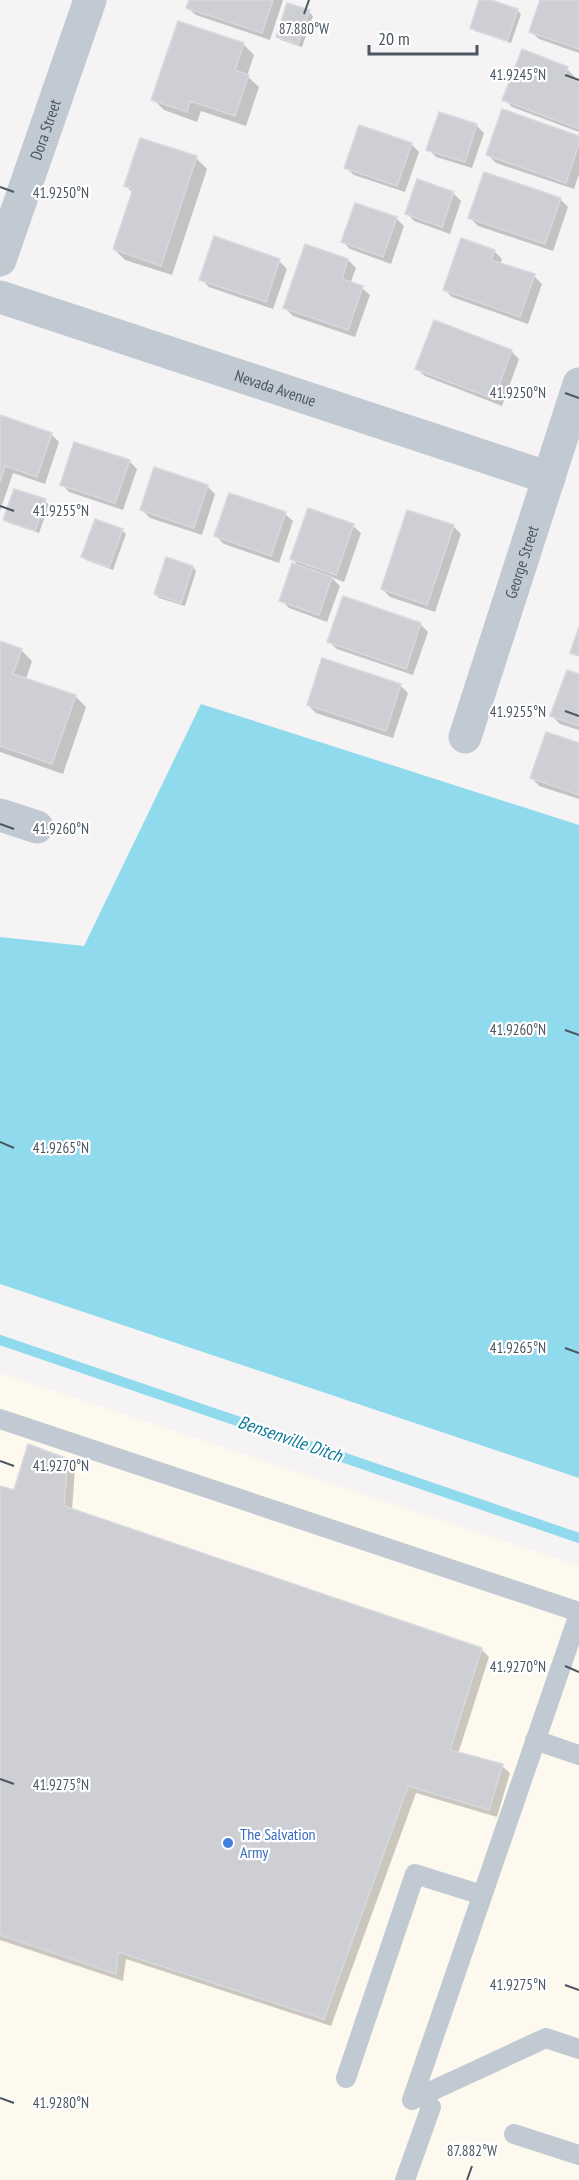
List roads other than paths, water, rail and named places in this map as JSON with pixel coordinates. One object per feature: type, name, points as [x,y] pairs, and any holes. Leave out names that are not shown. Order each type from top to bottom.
[{"type":"street","name":"Dora Street","points":[[0,260],[90,0]]},
{"type":"street","name":"Nevada Avenue","points":[[0,297],[549,477]]},
{"type":"street","name":"George Street","points":[[465,737],[579,384]]},
{"type":"street","points":[[0,815],[37,827]]},
{"type":"lane","points":[[0,1419],[579,1613],[412,2100],[546,2038],[579,2049]]},
{"type":"lane","points":[[535,1740],[579,1755]]},
{"type":"lane","points":[[346,2078],[415,1874],[482,1895]]},
{"type":"lane","points":[[405,2180],[431,2107]]},
{"type":"lane","points":[[514,2134],[579,2155]]},
{"type":"water","points":[[201,704],[579,825],[579,1478],[0,1284],[0,937],[84,946]]},
{"type":"waterway","name":"Bensenville Ditch","points":[[0,1340],[579,1538]]},
{"type":"place","name":"The Salvation Army","points":[[228,1843]]}]
